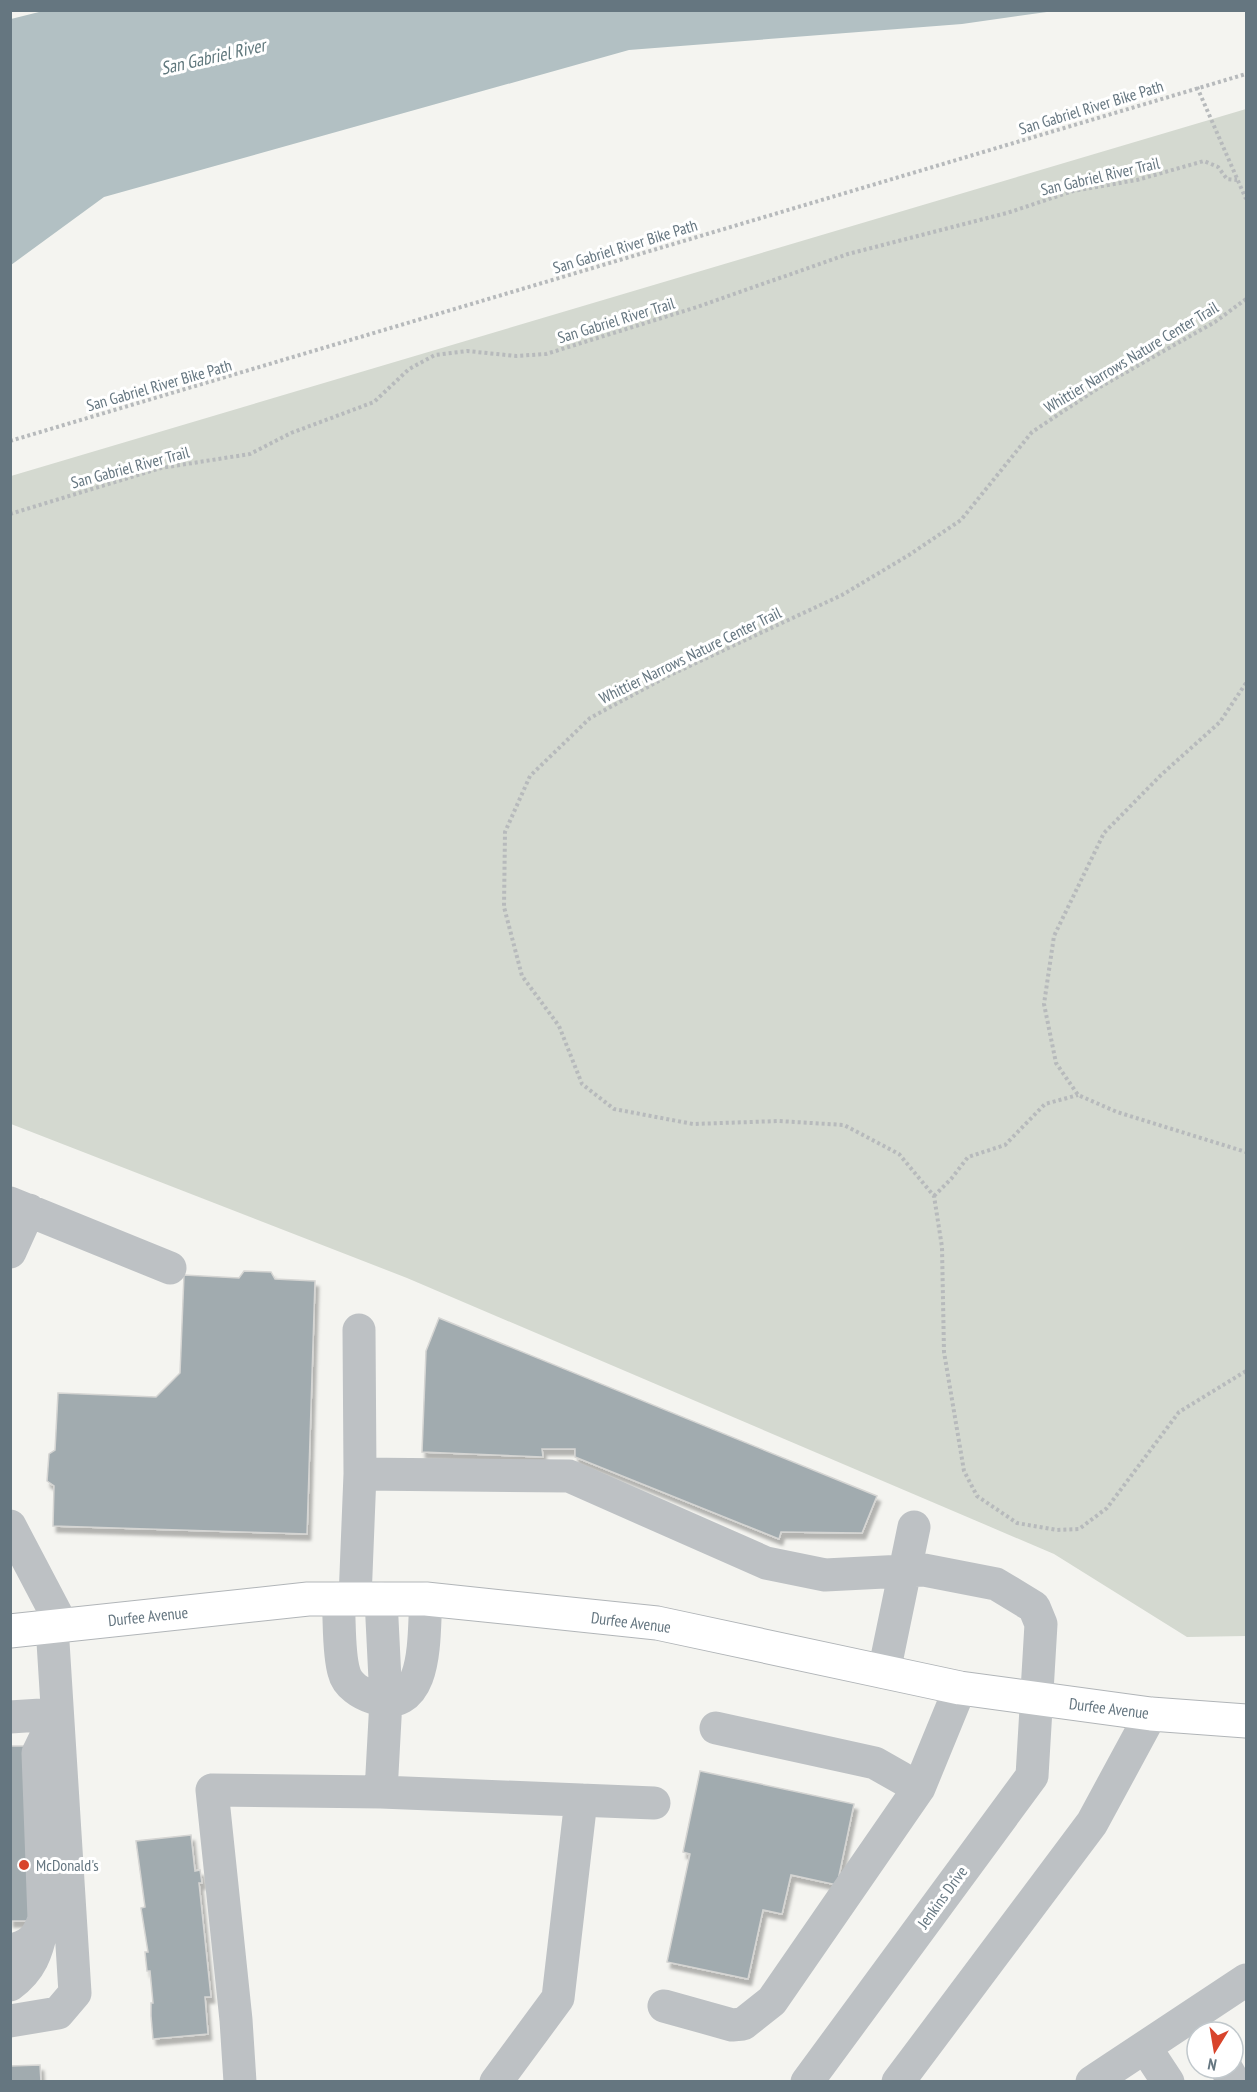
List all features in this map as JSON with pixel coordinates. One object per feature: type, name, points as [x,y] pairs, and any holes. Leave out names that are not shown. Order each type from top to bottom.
[{"type":"main road","name":"Durfee Avenue","points":[[10,1631],[309,1599],[426,1599],[657,1623],[960,1688],[1151,1714],[1246,1720]]},
{"type":"lane","points":[[10,1252],[20,1207],[170,1268]]},
{"type":"lane","points":[[359,1330],[358,1599],[344,1672],[350,1683],[359,1691],[376,1699],[386,1700],[404,1695],[418,1679],[426,1599]]},
{"type":"lane","name":"Jenkins Drive","points":[[360,1474],[568,1476],[766,1563],[825,1575],[924,1570],[996,1584],[1034,1607],[1041,1624],[1032,1776],[807,2082]]},
{"type":"lane","points":[[10,1526],[57,1626],[57,1714],[75,1993],[58,2013],[10,2021]]},
{"type":"lane","points":[[884,1672],[914,1527]]},
{"type":"lane","points":[[358,1599],[386,1700],[381,1792]]},
{"type":"lane","points":[[664,2006],[732,2025],[743,2024],[758,2015],[772,2001],[919,1788],[960,1688]]},
{"type":"lane","points":[[10,1717],[57,1714]]},
{"type":"lane","points":[[10,1985],[24,1975],[37,1952],[44,1918],[38,1753],[57,1714]]},
{"type":"lane","points":[[898,2082],[1092,1823],[1151,1714]]},
{"type":"lane","points":[[716,1728],[875,1763],[919,1788]]},
{"type":"lane","points":[[240,2082],[237,2020],[212,1790],[381,1792],[654,1803]]},
{"type":"lane","points":[[496,2082],[558,1998],[581,1800]]},
{"type":"lane","points":[[10,1950],[25,1948],[39,1933],[44,1918]]},
{"type":"lane","points":[[1201,2020],[1246,1981]]},
{"type":"lane","points":[[1092,2082],[1145,2047],[1185,2029]]},
{"type":"lane","points":[[1145,2047],[1168,2082]]},
{"type":"path","name":"San Gabriel River Bike Path","points":[[10,441],[1246,74]]},
{"type":"path","points":[[1197,87],[1246,199]]},
{"type":"path","name":"San Gabriel River Trail","points":[[10,514],[161,468],[250,454],[291,433],[374,402],[386,394],[409,369],[435,354],[467,351],[516,356],[546,354],[697,307],[848,254],[1007,213],[1073,191],[1137,180],[1204,161],[1218,167],[1227,179],[1237,180]]},
{"type":"path","name":"Whittier Narrows Nature Center Trail","points":[[934,1196],[899,1154],[844,1125],[779,1121],[693,1124],[614,1109],[582,1084],[559,1026],[522,976],[504,907],[505,832],[530,776],[590,718],[668,676],[842,595],[909,555],[961,520],[1032,432],[1100,387],[1215,322],[1246,300]]},
{"type":"path","points":[[1246,683],[1220,722],[1161,775],[1104,833],[1053,936],[1044,1004],[1056,1063],[1078,1095],[1117,1112],[1246,1152]]},
{"type":"path","points":[[1078,1095],[1045,1104],[1005,1145],[968,1157],[934,1196],[942,1247],[944,1352],[964,1471],[977,1496],[1017,1523],[1057,1530],[1079,1529],[1107,1508],[1179,1412],[1246,1371]]},
{"type":"shaded area","points":[[1246,109],[1246,1636],[1187,1637],[1054,1554],[407,1278],[11,1124],[11,476]]},
{"type":"water","name":"San Gabriel River","points":[[47,10],[1054,11],[962,24],[629,50],[104,197],[11,265],[11,19]]},
{"type":"building","points":[[244,1271],[271,1272],[275,1279],[315,1281],[307,1534],[53,1526],[54,1486],[47,1481],[49,1454],[55,1450],[58,1393],[156,1397],[180,1373],[184,1275],[239,1278]]},
{"type":"building","points":[[439,1318],[877,1496],[862,1533],[781,1532],[779,1539],[575,1457],[575,1449],[542,1449],[543,1457],[422,1452],[426,1351]]},
{"type":"building","name":"McDonald's","points":[[10,1746],[27,1746],[30,1921],[10,1921]]},
{"type":"building","points":[[700,1771],[854,1804],[837,1885],[791,1875],[782,1914],[763,1910],[748,1979],[667,1962],[690,1854],[683,1852]]},
{"type":"building","points":[[191,1835],[195,1871],[200,1870],[202,1883],[199,1883],[211,1997],[205,1997],[208,2034],[153,2039],[151,2003],[153,2003],[150,1971],[147,1971],[145,1952],[148,1952],[141,1908],[145,1907],[136,1841]]},
{"type":"building","points":[[40,2065],[41,2082],[10,2082],[10,2066]]},
{"type":"place","name":"McDonald's","points":[[24,1865]]}]
